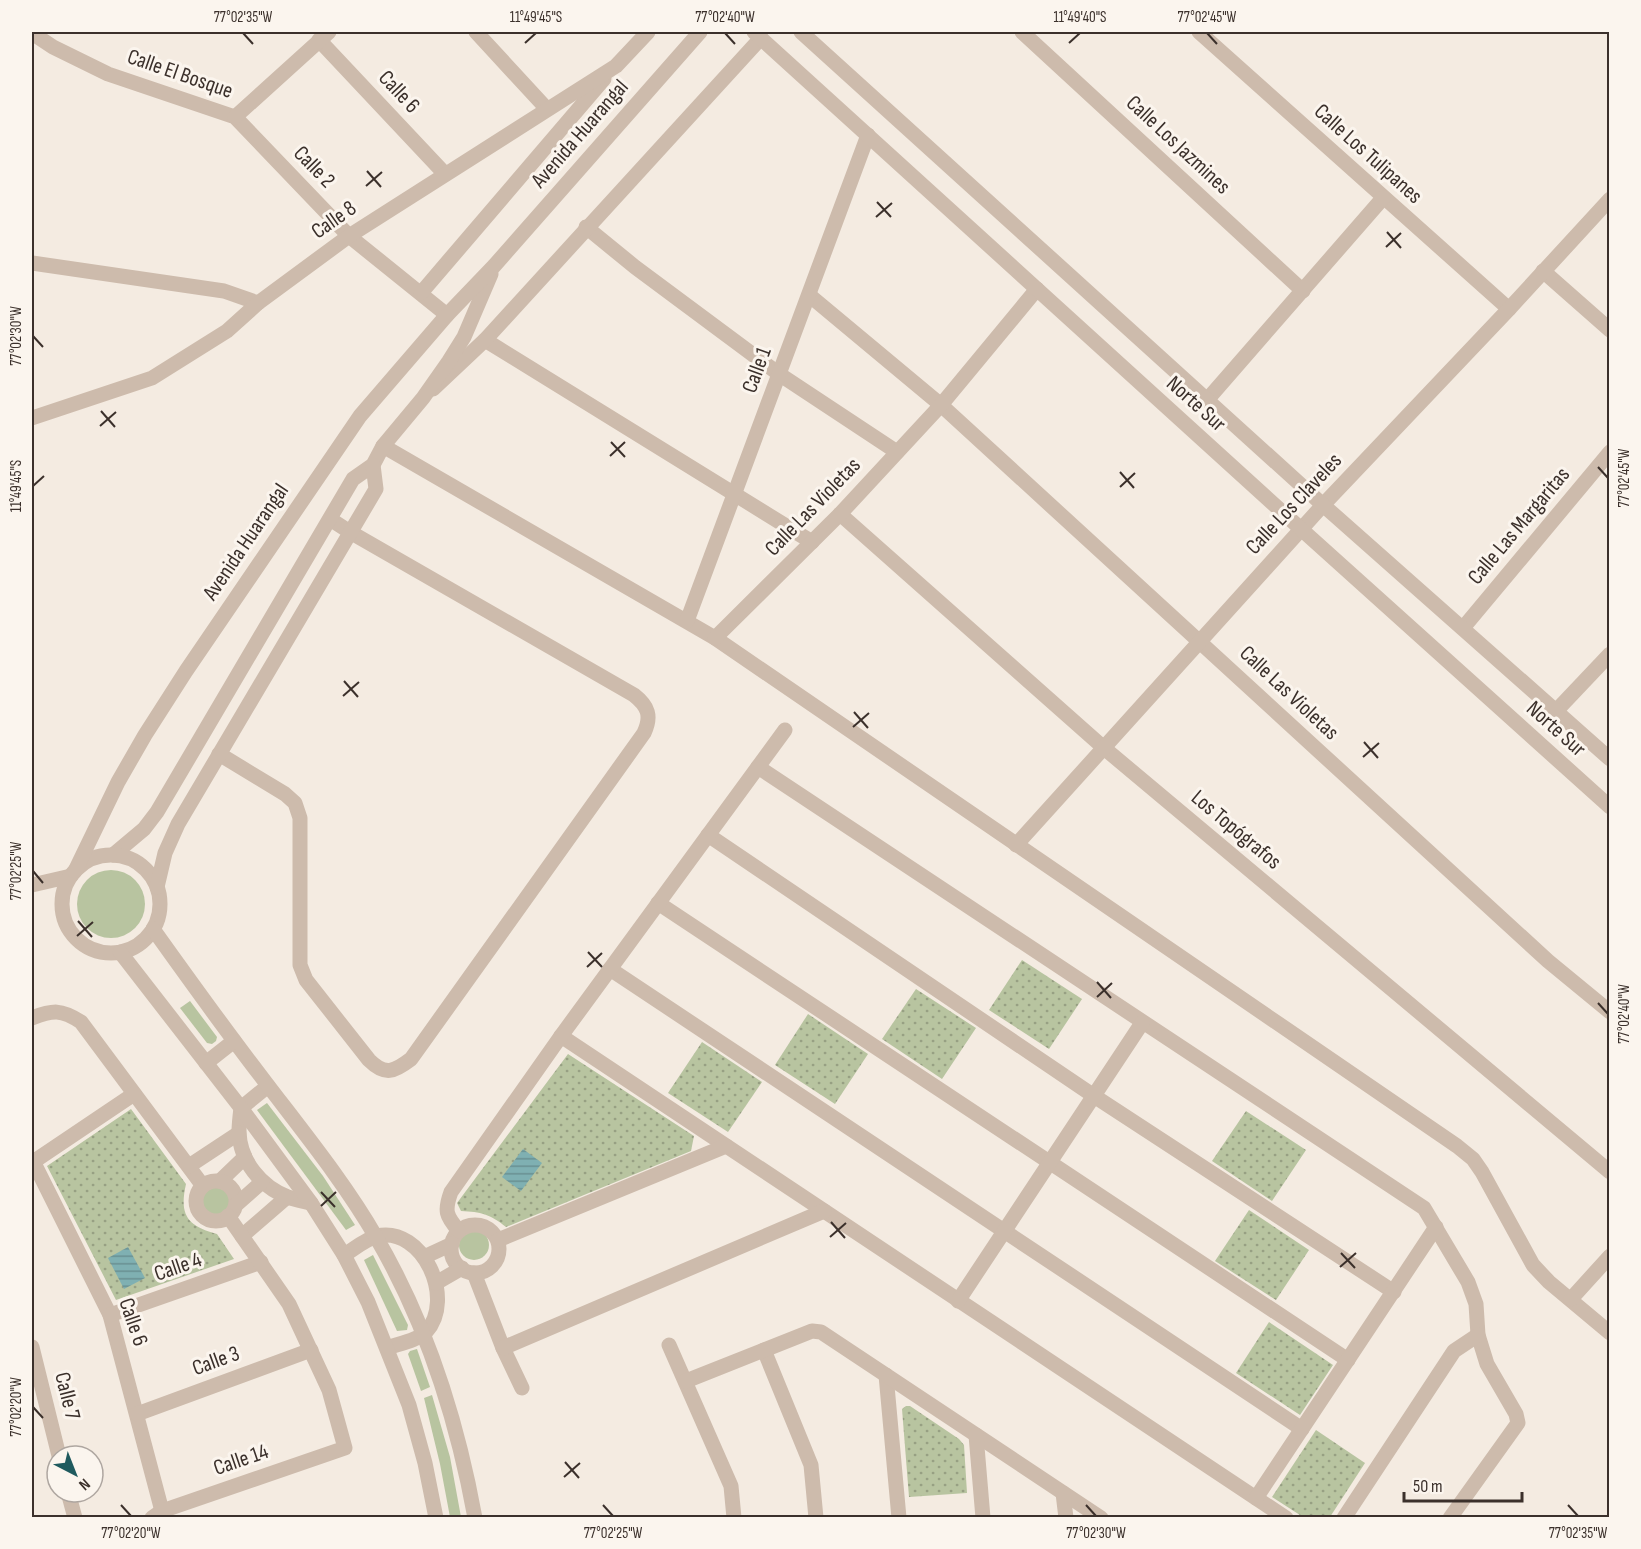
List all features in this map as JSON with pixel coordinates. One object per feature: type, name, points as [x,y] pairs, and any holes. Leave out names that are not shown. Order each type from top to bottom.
[{"type":"street","points":[[476,32],[547,110]]},
{"type":"street","name":"Calle 8","points":[[32,418],[152,378],[227,331],[258,303],[349,236],[616,66],[648,32]]},
{"type":"street","name":"Avenida Huarangal","points":[[73,874],[118,782],[145,735],[360,416],[447,315],[494,266],[700,32]]},
{"type":"street","name":"Norte Sur","points":[[801,32],[1323,505],[1610,759]]},
{"type":"street","name":"Calle Los Jazmines","points":[[1022,32],[1303,291]]},
{"type":"street","name":"Calle Los Tulipanes","points":[[1198,32],[1509,309]]},
{"type":"street","name":"Calle El Bosque","points":[[32,33],[53,47],[108,74],[235,117],[324,36]]},
{"type":"street","points":[[423,398],[485,340],[757,35]]},
{"type":"street","name":"Norte Sur","points":[[757,35],[1300,529],[1610,807]]},
{"type":"street","name":"Calle 6","points":[[324,36],[445,174]]},
{"type":"street","points":[[421,293],[616,66]]},
{"type":"street","name":"Calle 2","points":[[235,117],[349,236],[447,315]]},
{"type":"street","name":"Calle 1","points":[[687,621],[868,135]]},
{"type":"street","points":[[1207,400],[1383,198]]},
{"type":"street","name":"Calle Los Claveles","points":[[1016,845],[1300,529],[1610,199]]},
{"type":"street","points":[[586,227],[635,267],[779,374],[897,452]]},
{"type":"street","points":[[32,263],[225,291],[258,303]]},
{"type":"street","name":"Avenida Huarangal","points":[[113,855],[144,829],[157,812],[353,479],[373,465],[383,446],[450,361],[464,337],[494,266]]},
{"type":"street","points":[[1543,271],[1610,330]]},
{"type":"street","name":"Calle Las Violetas","points":[[715,638],[840,514],[941,405],[1037,289]]},
{"type":"street","name":"Calle Las Violetas","points":[[808,295],[941,405],[1548,961],[1610,1012]]},
{"type":"street","points":[[485,340],[812,542]]},
{"type":"street","points":[[383,446],[715,638],[1457,1146],[1473,1159],[1482,1172],[1533,1264],[1549,1282],[1610,1333]]},
{"type":"street","name":"Calle Las Margaritas","points":[[1463,628],[1610,452]]},
{"type":"street","name":"Avenida Huarangal","points":[[157,887],[165,853],[174,834],[376,489],[373,465]]},
{"type":"street","name":"Los Topógrafos","points":[[840,514],[1104,748],[1610,1172]]},
{"type":"street","points":[[219,754],[285,794],[295,803],[300,818],[300,965],[306,980],[369,1060],[377,1068],[387,1071],[399,1068],[411,1059],[644,733],[649,722],[648,712],[643,702],[634,695],[330,519]]},
{"type":"street","points":[[1556,711],[1610,654]]},
{"type":"street","points":[[522,1388],[468,1270],[453,1257],[455,1237],[446,1209],[451,1192],[561,1036],[785,730]]},
{"type":"street","points":[[758,767],[1424,1208],[1468,1282],[1476,1304],[1478,1335],[1487,1364],[1516,1414],[1518,1423],[1450,1518]]},
{"type":"street","points":[[708,835],[1094,1096],[1394,1292]]},
{"type":"street","points":[[113,855],[128,857],[140,864],[150,874],[157,887],[160,901],[159,915],[153,929],[144,940],[120,952],[95,950],[83,944],[67,924],[63,906],[65,887],[73,874],[86,862],[99,856],[113,855]]},
{"type":"street","points":[[32,885],[73,874]]},
{"type":"street","points":[[658,903],[1348,1360]]},
{"type":"street","points":[[153,929],[234,1041],[336,1175],[376,1236],[424,1334],[444,1388],[457,1431],[475,1518]]},
{"type":"street","points":[[120,952],[241,1108],[311,1203],[344,1255],[368,1302],[409,1405],[436,1518]]},
{"type":"street","points":[[610,969],[1302,1429]]},
{"type":"street","points":[[32,1018],[51,1010],[69,1014],[81,1022],[203,1186]]},
{"type":"street","points":[[958,1301],[1142,1023]]},
{"type":"street","points":[[561,1036],[1286,1518]]},
{"type":"street","points":[[206,1063],[234,1041]]},
{"type":"street","points":[[268,1086],[241,1108],[239,1133],[245,1158],[262,1182],[287,1197],[311,1203]]},
{"type":"street","points":[[32,1161],[134,1094]]},
{"type":"street","points":[[189,1166],[239,1133]]},
{"type":"street","points":[[498,1240],[726,1146]]},
{"type":"street","points":[[220,1181],[245,1158]]},
{"type":"street","name":"Calle 6","points":[[32,1161],[110,1315],[137,1414],[157,1514]]},
{"type":"street","points":[[262,1182],[232,1211],[217,1221],[210,1220],[201,1213],[196,1202],[199,1190],[208,1182],[220,1181],[233,1190],[232,1211],[242,1236],[289,1304],[311,1350]]},
{"type":"street","points":[[242,1236],[287,1197]]},
{"type":"street","points":[[503,1348],[824,1211]]},
{"type":"street","points":[[424,1257],[473,1225],[488,1228],[498,1240],[499,1252],[495,1263],[486,1270],[468,1270],[436,1283]]},
{"type":"street","points":[[1256,1498],[1436,1227]]},
{"type":"street","points":[[344,1255],[376,1236],[395,1236],[410,1244],[424,1257],[436,1283],[439,1298],[436,1318],[424,1334],[387,1348]]},
{"type":"street","points":[[1571,1299],[1610,1256]]},
{"type":"street","name":"Calle 4","points":[[110,1315],[261,1262]]},
{"type":"street","points":[[686,1381],[812,1331],[821,1332],[1101,1518]]},
{"type":"street","points":[[1344,1518],[1454,1351],[1478,1335]]},
{"type":"street","points":[[669,1345],[731,1486],[733,1517]]},
{"type":"street","name":"Calle 7","points":[[32,1347],[56,1444]]},
{"type":"street","name":"Calle 3","points":[[137,1414],[311,1350]]},
{"type":"street","name":"Calle 14","points":[[157,1514],[345,1448],[329,1390],[311,1350]]},
{"type":"street","points":[[764,1350],[811,1465],[816,1518]]},
{"type":"street","points":[[886,1375],[899,1518]]},
{"type":"street","points":[[976,1435],[983,1518]]},
{"type":"street","points":[[1063,1493],[1066,1518]]},
{"type":"green space","points":[[111,870],[124,873],[135,880],[142,891],[145,904],[142,917],[135,928],[124,935],[111,938],[98,935],[87,928],[80,917],[77,904],[80,891],[87,880],[98,873]]},
{"type":"green space","points":[[1022,960],[1082,999],[1049,1049],[989,1010]]},
{"type":"green space","points":[[916,989],[976,1028],[942,1079],[882,1039]]},
{"type":"green space","points":[[190,1001],[217,1037],[212,1044],[207,1043],[180,1008]]},
{"type":"green space","points":[[808,1014],[868,1054],[835,1104],[775,1065]]},
{"type":"green space","points":[[702,1042],[762,1082],[728,1132],[668,1093]]},
{"type":"green space","points":[[568,1054],[694,1136],[691,1151],[506,1227],[485,1214],[461,1211],[457,1203]]},
{"type":"green space","points":[[267,1103],[323,1176],[355,1225],[346,1230],[257,1110]]},
{"type":"green space","points":[[131,1109],[186,1184],[184,1204],[188,1218],[199,1227],[217,1234],[234,1259],[116,1300],[47,1166]]},
{"type":"green space","points":[[1246,1111],[1306,1150],[1272,1201],[1212,1161]]},
{"type":"green space","points":[[215,1186],[226,1190],[230,1201],[226,1212],[215,1216],[204,1212],[200,1201],[204,1190]]},
{"type":"green space","points":[[1249,1210],[1309,1250],[1276,1300],[1215,1261]]},
{"type":"green space","points":[[474,1230],[485,1234],[489,1245],[485,1256],[474,1260],[463,1256],[459,1245],[463,1234]]},
{"type":"green space","points":[[373,1255],[408,1325],[407,1330],[397,1331],[364,1260]]},
{"type":"green space","points":[[1269,1322],[1333,1365],[1300,1415],[1236,1373]]},
{"type":"green space","points":[[417,1349],[430,1387],[421,1391],[408,1354]]},
{"type":"green space","points":[[432,1395],[450,1457],[461,1517],[450,1517],[424,1398]]},
{"type":"green space","points":[[910,1406],[959,1439],[964,1445],[967,1493],[909,1497],[902,1409]]},
{"type":"green space","points":[[1316,1430],[1365,1463],[1330,1517],[1303,1517],[1272,1497]]},
{"type":"water","points":[[523,1149],[542,1163],[521,1191],[502,1177]]},
{"type":"water","points":[[128,1247],[145,1278],[124,1289],[108,1258]]}]
